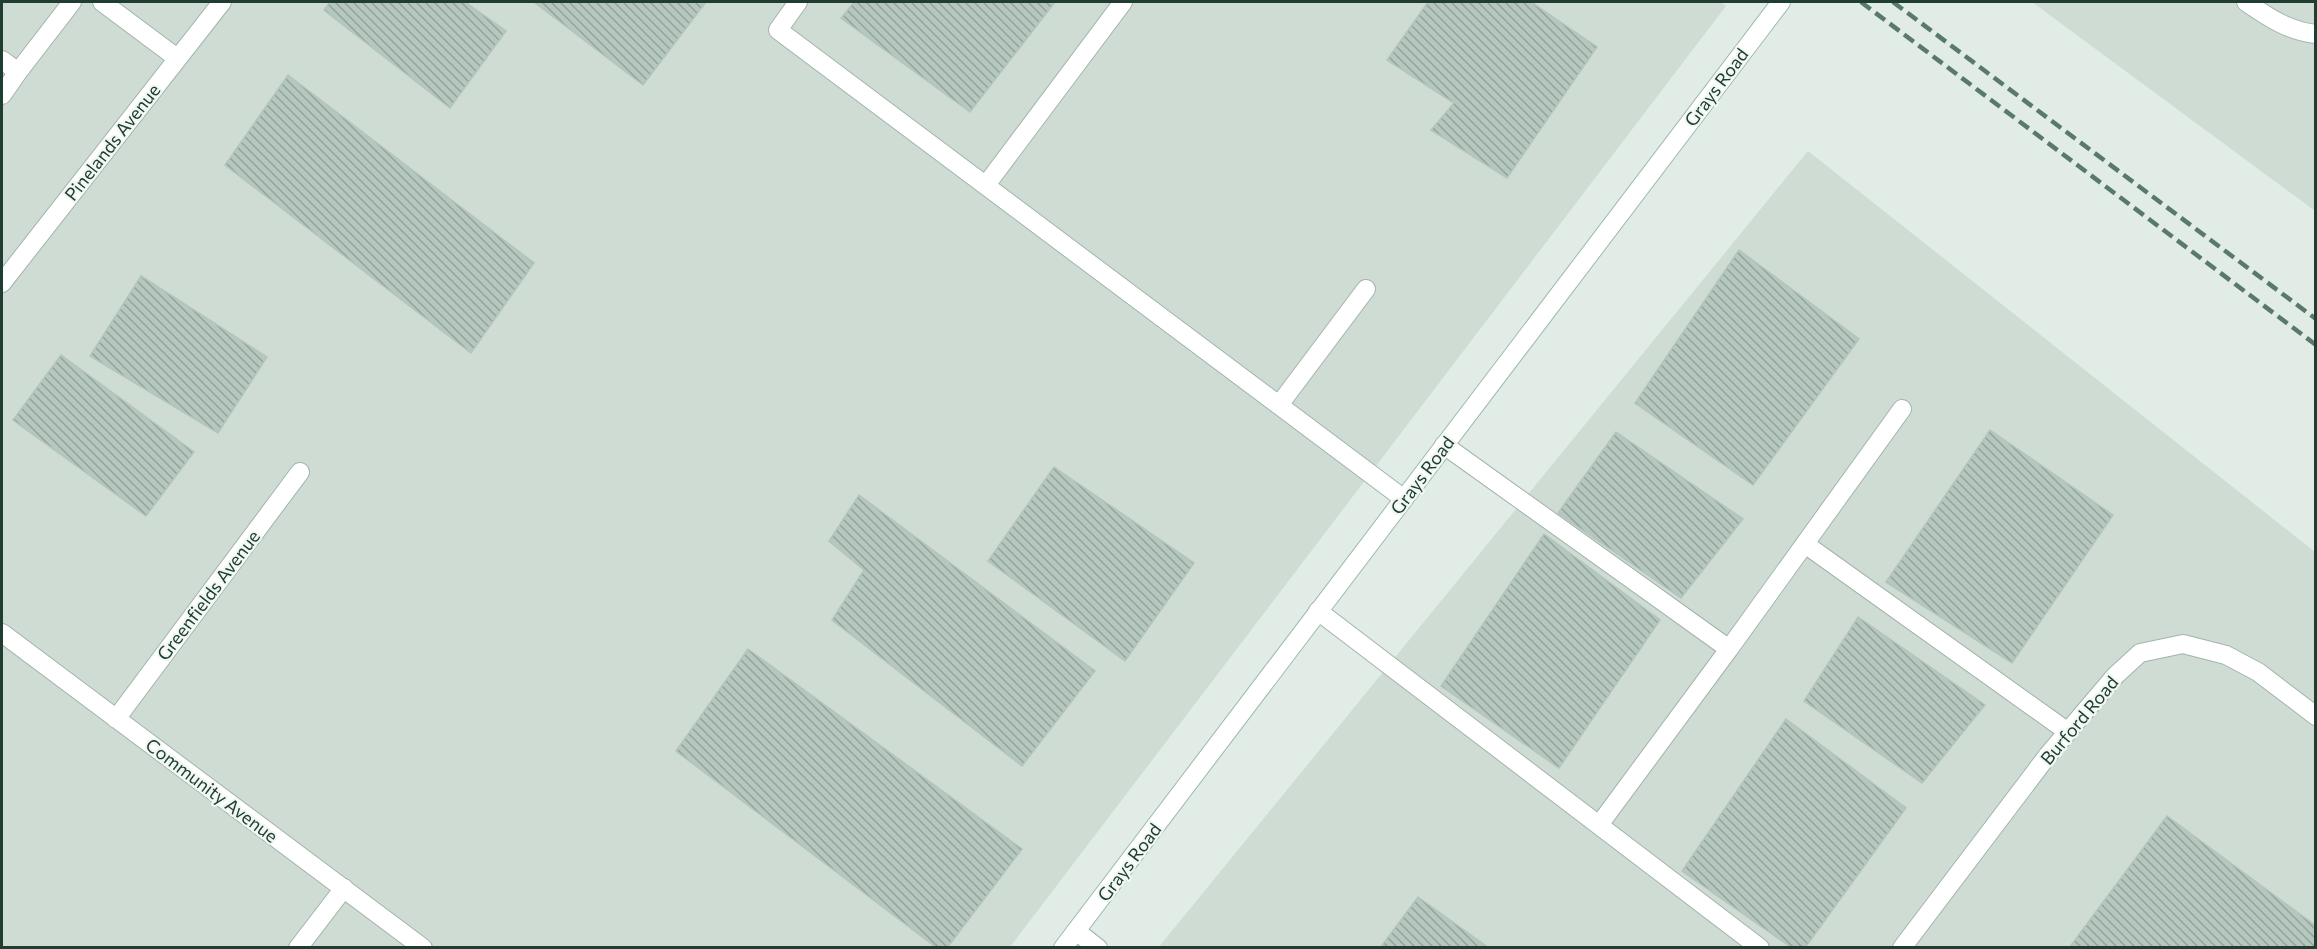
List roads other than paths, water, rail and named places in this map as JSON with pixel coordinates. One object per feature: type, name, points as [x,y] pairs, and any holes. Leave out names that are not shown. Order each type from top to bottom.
[{"type":"street","points":[[2,95],[72,2]]},
{"type":"street","points":[[102,2],[177,58]]},
{"type":"street","name":"Pinelands Avenue","points":[[3,279],[222,2]]},
{"type":"street","points":[[798,2],[778,30],[1404,499]]},
{"type":"street","points":[[986,185],[1122,2]]},
{"type":"street","name":"Grays Road","points":[[1064,948],[1781,2]]},
{"type":"street","points":[[2246,2],[2272,20],[2300,32],[2316,34]]},
{"type":"street","points":[[2,60],[18,72]]},
{"type":"street","points":[[1280,405],[1366,289]]},
{"type":"street","points":[[1599,825],[1902,410]]},
{"type":"street","points":[[1444,445],[1729,649]]},
{"type":"street","name":"Greenfields Avenue","points":[[116,719],[300,472]]},
{"type":"street","points":[[1805,544],[2068,732]]},
{"type":"street","points":[[1318,611],[1760,948]]},
{"type":"street","name":"Community Avenue","points":[[2,633],[423,948]]},
{"type":"street","name":"Burford Road","points":[[1902,948],[2068,732],[2115,676],[2140,653],[2183,644],[2226,656],[2258,672],[2316,716]]},
{"type":"street","points":[[298,948],[344,888]]},
{"type":"street","points":[[1076,931],[1098,948]]},
{"type":"railway","points":[[1861,2],[2316,345]]},
{"type":"railway","points":[[1893,2],[2316,319]]}]
